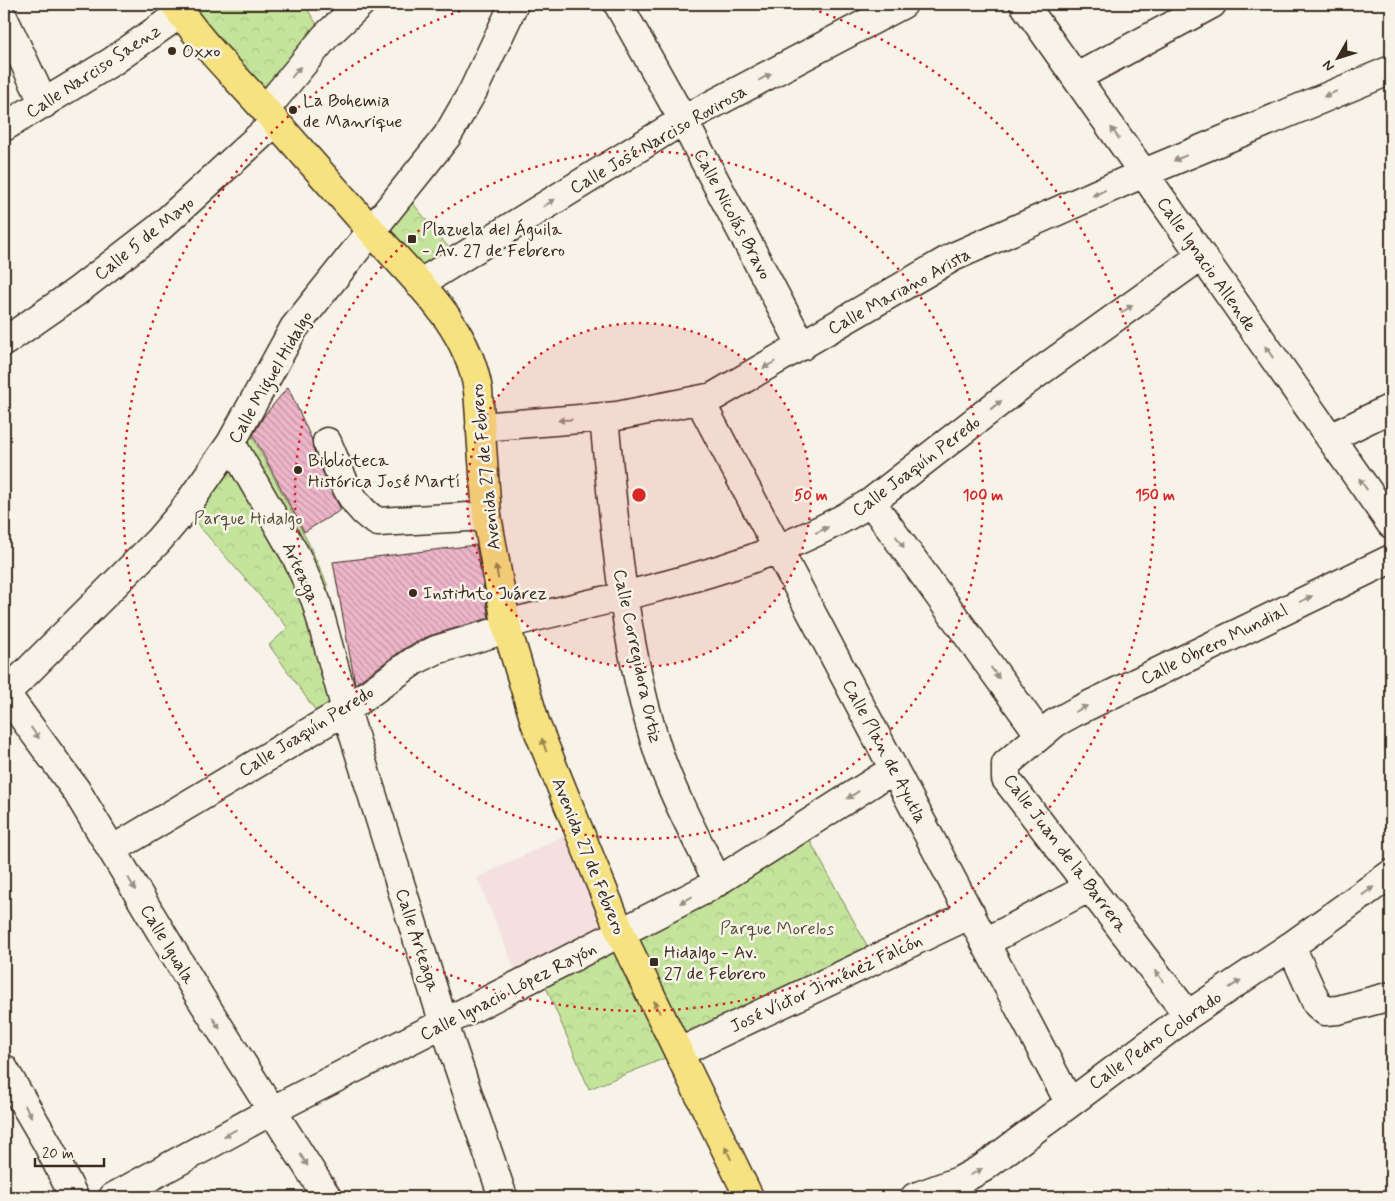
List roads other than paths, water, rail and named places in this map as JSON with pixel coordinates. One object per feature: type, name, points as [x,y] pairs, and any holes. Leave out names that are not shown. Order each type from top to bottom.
[{"type":"main road","name":"Avenida 27 de Febrero","points":[[178,8],[270,116],[419,284],[458,331],[465,345],[475,376],[487,516],[507,626],[548,755],[621,934],[749,1197]]},
{"type":"street","name":"Calle 5 de Mayo","points":[[4,342],[76,292],[159,228],[270,116],[325,37],[360,4]]},
{"type":"street","name":"Calle Miguel Hidalgo","points":[[5,695],[158,541],[181,514],[231,443],[294,328],[415,177],[462,112],[514,4]]},
{"type":"street","name":"Calle Nicolás Bravo","points":[[618,4],[683,120],[802,346]]},
{"type":"street","name":"Calle José Narciso Rovirosa","points":[[419,284],[683,120],[903,4]]},
{"type":"street","name":"Calle Ignacio Allende","points":[[1024,4],[1391,524]]},
{"type":"street","points":[[1077,77],[1212,4]]},
{"type":"street","name":"Calle Narciso Saenz","points":[[4,127],[113,61],[178,8]]},
{"type":"street","points":[[4,19],[44,104]]},
{"type":"street","name":"Calle Mariano Arista","points":[[480,427],[604,418],[700,401],[717,395],[943,262],[1144,173],[1391,70]]},
{"type":"street","name":"Calle Joaquín Peredo","points":[[112,850],[346,710],[414,661],[436,650],[507,626],[733,566],[777,549],[845,518],[871,502],[1024,384],[1201,256]]},
{"type":"street","name":"Calle Plan de Ayutla","points":[[700,401],[1069,1102]]},
{"type":"street","points":[[1330,438],[1391,408]]},
{"type":"street","name":"Calle Corregidora Ortiz","points":[[604,418],[624,595],[645,704],[659,753],[682,810],[718,882]]},
{"type":"street","points":[[327,442],[356,505],[365,515],[378,522],[487,516]]},
{"type":"street","name":"Arteaga","points":[[231,443],[307,578],[316,601],[346,710]]},
{"type":"street","points":[[871,502],[1040,735]]},
{"type":"street","name":"Calle Obrero Mundial","points":[[1040,735],[1075,712],[1391,559]]},
{"type":"street","name":"Calle Iguala","points":[[5,695],[76,790],[209,1013],[273,1110],[327,1197]]},
{"type":"street","name":"Calle Arteaga","points":[[346,710],[444,1024],[503,1197]]},
{"type":"street","name":"Calle Juan de la Barrera","points":[[1040,735],[1006,764],[1005,776],[1188,1015]]},
{"type":"street","name":"Calle Ignacio López Rayón","points":[[113,1197],[273,1110],[621,934],[718,882],[894,769]]},
{"type":"street","name":"Calle Pedro Colorado","points":[[915,1197],[948,1191],[983,1168],[1188,1015],[1291,946],[1391,874]]},
{"type":"street","points":[[986,942],[1090,887]]},
{"type":"street","name":"José Víctor Jiménez Falcón","points":[[680,1052],[971,914]]},
{"type":"street","points":[[1291,946],[1317,1004],[1325,1011],[1338,1010],[1391,996]]},
{"type":"street","points":[[4,1069],[47,1143],[74,1197]]},
{"type":"place","name":"Oxxo","points":[[172,51]]},
{"type":"place","name":"La Bohemia de Manrique","points":[[293,110]]},
{"type":"place","name":"Plazuela del Águila - Av. 27 de Febrero","points":[[412,239]]},
{"type":"place","name":"Biblioteca Histórica José Martí","points":[[298,470]]},
{"type":"place","name":"Instituto Juárez","points":[[413,593]]},
{"type":"place","name":"Hidalgo - Av. 27 de Febrero","points":[[654,962]]},
{"type":"park label","name":"Parque Hidalgo","points":[[248,518]]},
{"type":"park label","name":"Parque Morelos","points":[[777,928]]}]
